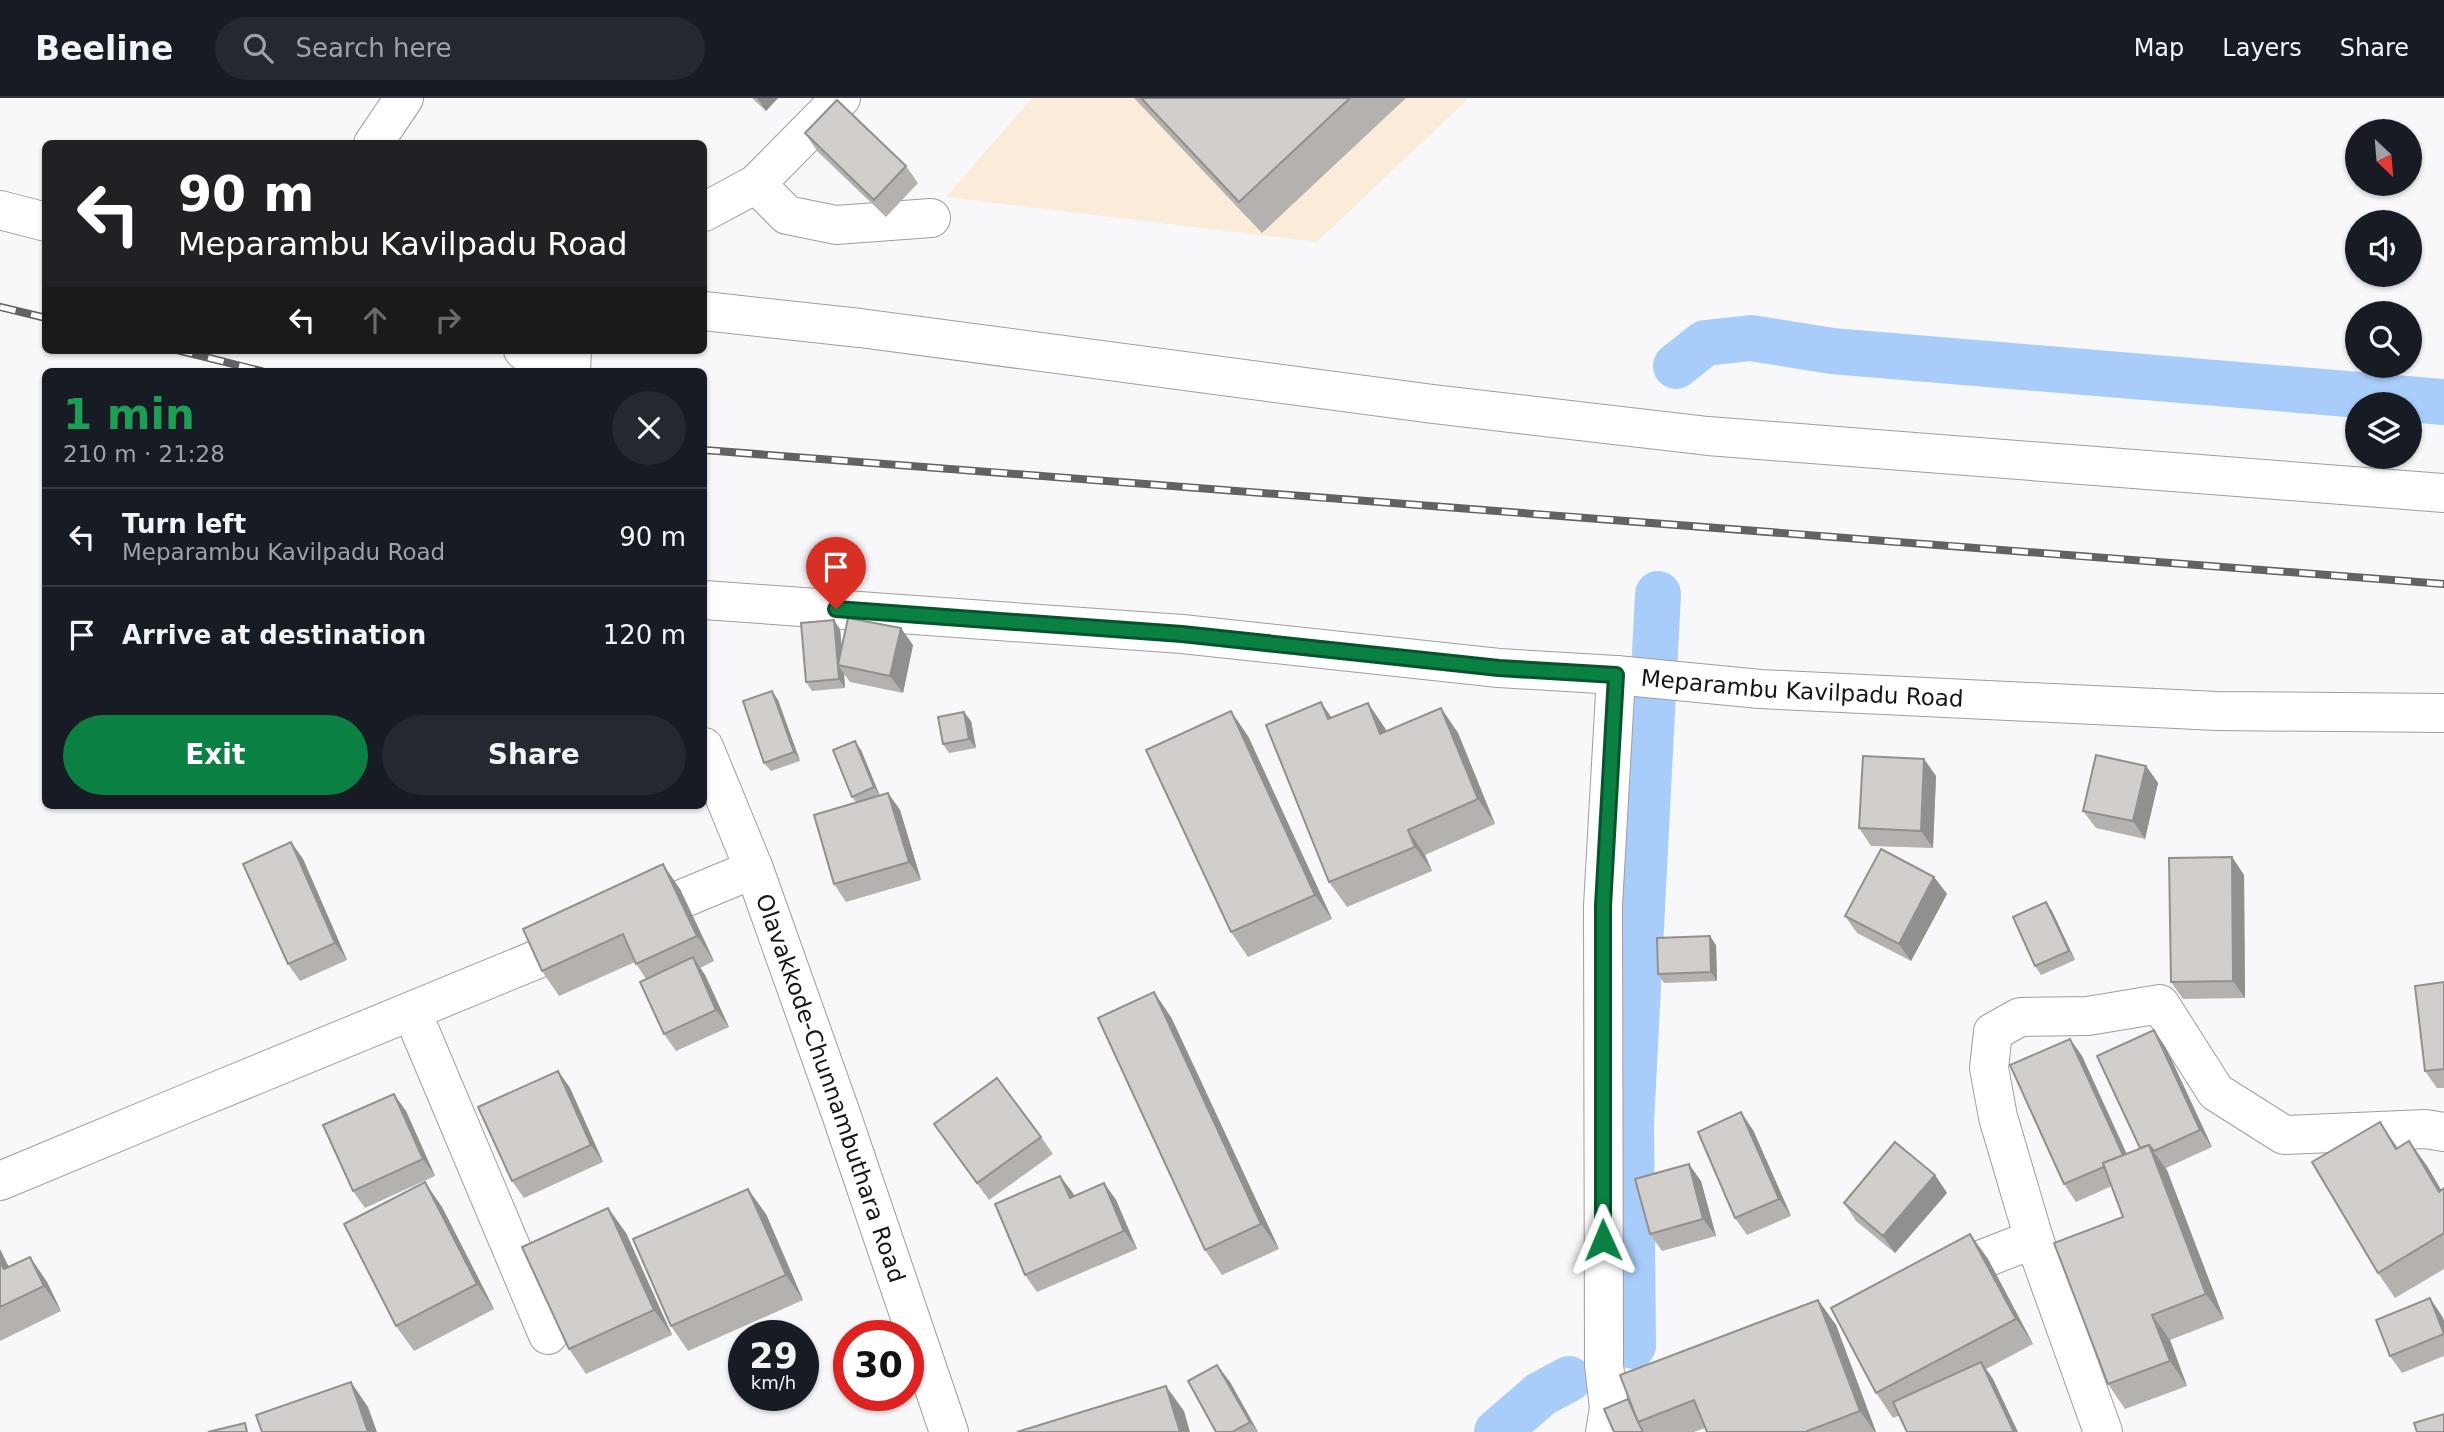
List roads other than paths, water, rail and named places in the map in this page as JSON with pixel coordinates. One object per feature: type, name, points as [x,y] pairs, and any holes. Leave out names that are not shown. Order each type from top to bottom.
[{"type":"street","points":[[376,140],[404,98]]},
{"type":"street","points":[[707,210],[756,184],[841,98]]},
{"type":"street","points":[[756,184],[787,215],[836,225],[931,218]]},
{"type":"street","points":[[0,210],[42,221]]},
{"type":"street","points":[[707,311],[860,328],[1433,404],[1708,436],[2444,494]]},
{"type":"street","name":"Meparambu Kavilpadu Road","points":[[707,600],[1182,634],[1499,668],[1616,675],[1760,689],[2217,711],[2444,713]]},
{"type":"street","points":[[1607,1420],[1602,1190],[1603,906],[1616,675]]},
{"type":"street","name":"Olavakkode-Chunnambuthara Road","points":[[707,754],[754,869],[949,1432]]},
{"type":"street","points":[[0,1181],[754,869]]},
{"type":"street","points":[[2103,1432],[2034,1239],[1998,1117],[1989,1068],[1993,1032],[2020,1017],[2088,1016],[2160,1004],[2216,1092],[2284,1135],[2425,1129],[2444,1132]]},
{"type":"street","points":[[412,1012],[548,1335]]},
{"type":"street","points":[[1905,1290],[2034,1239]]},
{"type":"street","points":[[1607,1420],[1648,1392]]},
{"type":"waterway","points":[[1676,366],[1705,343],[1751,338],[1832,351],[2444,402]]},
{"type":"waterway","points":[[1633,1346],[1631,1124],[1658,594]]},
{"type":"waterway","points":[[1497,1432],[1541,1394],[1569,1379]]},
{"type":"railway","points":[[0,307],[42,317]]},
{"type":"railway","points":[[193,354],[249,368]]},
{"type":"railway","points":[[707,450],[2444,584]]}]
